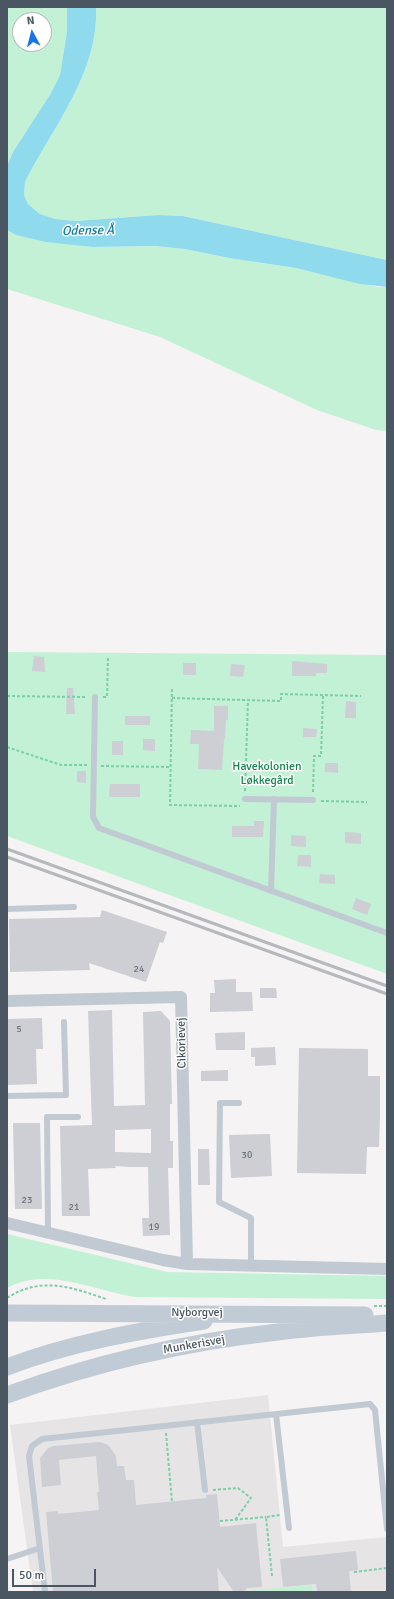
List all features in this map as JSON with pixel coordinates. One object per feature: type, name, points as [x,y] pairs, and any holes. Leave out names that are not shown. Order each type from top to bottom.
[{"type":"main road","name":"Nyborgvej","points":[[7,1313],[259,1313],[387,1316]]},
{"type":"main road","name":"Munkerisvej","points":[[7,1367],[110,1338],[156,1329],[259,1313]]},
{"type":"main road","name":"Munkerisvej","points":[[7,1395],[78,1371],[127,1358],[184,1346],[278,1332],[387,1323]]},
{"type":"main road","points":[[7,1376],[63,1350]]},
{"type":"street","name":"Cikorievej","points":[[7,1001],[181,997],[187,1264]]},
{"type":"street","points":[[7,1223],[163,1260],[187,1264],[387,1269]]},
{"type":"lane","points":[[95,697],[93,817],[99,828],[387,933]]},
{"type":"lane","points":[[245,799],[313,800]]},
{"type":"lane","points":[[271,891],[274,799]]},
{"type":"lane","points":[[7,909],[74,907]]},
{"type":"lane","points":[[7,1096],[66,1095],[64,1022]]},
{"type":"lane","points":[[239,1103],[220,1103],[219,1202],[251,1218],[251,1266]]},
{"type":"lane","points":[[48,1233],[47,1117],[78,1117]]},
{"type":"lane","points":[[45,1592],[28,1456],[32,1446],[42,1439],[370,1404],[375,1410],[387,1529]]},
{"type":"lane","points":[[276,1414],[289,1528]]},
{"type":"lane","points":[[197,1422],[205,1490]]},
{"type":"lane","points":[[7,1559],[40,1548]]},
{"type":"path","points":[[7,696],[107,697],[108,656]]},
{"type":"path","points":[[172,689],[170,805],[245,806],[248,700]]},
{"type":"path","points":[[172,698],[281,701],[281,694],[361,696]]},
{"type":"path","points":[[323,695],[321,756],[314,756],[313,800],[367,802]]},
{"type":"path","points":[[167,1436],[172,1502]]},
{"type":"path","points":[[205,1490],[238,1488],[251,1498],[235,1520]]},
{"type":"path","points":[[220,1521],[288,1514]]},
{"type":"path","points":[[266,1517],[272,1576]]},
{"type":"path","points":[[354,1572],[387,1568]]},
{"type":"shaded area","points":[[268,1395],[283,1547],[387,1537],[387,1592],[33,1592],[10,1425]]},
{"type":"green space","points":[[7,7],[67,7],[67,31],[60,75],[51,93],[13,152],[7,166]]},
{"type":"green space","points":[[96,7],[387,7],[387,260],[183,216],[158,215],[76,221],[55,219],[40,214],[28,204],[24,195],[25,182],[61,119],[82,77],[90,54],[95,31]]},
{"type":"green space","points":[[7,230],[16,235],[93,247],[155,246],[185,249],[229,258],[296,268],[378,287],[387,287],[387,431],[376,430],[317,410],[160,337],[7,289]]},
{"type":"green space","name":"Havekolonien Løkkegård","points":[[7,652],[387,655],[387,974],[7,836]]},
{"type":"green space","points":[[7,1234],[167,1272],[387,1276],[387,1299],[135,1297],[71,1282],[39,1279],[23,1282],[7,1288]]},
{"type":"green space","points":[[312,1585],[313,1592],[248,1592],[248,1591]]},
{"type":"water","name":"Odense Å","points":[[67,7],[96,7],[95,31],[90,54],[82,77],[61,119],[25,182],[24,195],[28,204],[40,214],[55,219],[76,221],[158,215],[183,216],[387,260],[387,287],[360,284],[296,268],[229,258],[185,249],[155,246],[93,247],[46,242],[16,235],[7,230],[7,166],[13,152],[51,93],[60,75],[67,31]]},
{"type":"building","points":[[34,656],[44,657],[45,672],[32,671]]},
{"type":"building","points":[[292,661],[327,664],[327,673],[316,673],[316,676],[292,676]]},
{"type":"building","points":[[183,663],[196,663],[196,675],[183,675]]},
{"type":"building","points":[[231,664],[245,665],[243,677],[230,676]]},
{"type":"building","points":[[67,688],[73,688],[75,714],[66,714]]},
{"type":"building","points":[[346,701],[356,702],[356,718],[345,718]]},
{"type":"building","points":[[214,706],[228,706],[228,720],[226,720],[222,770],[198,769],[199,744],[190,744],[191,730],[214,731]]},
{"type":"building","points":[[125,716],[150,716],[150,725],[125,725]]},
{"type":"building","points":[[303,728],[317,729],[316,737],[303,737]]},
{"type":"building","points":[[143,739],[155,739],[155,751],[143,750]]},
{"type":"building","points":[[112,741],[123,741],[123,755],[112,755]]},
{"type":"building","points":[[325,763],[338,763],[338,773],[325,772]]},
{"type":"building","points":[[77,771],[86,771],[86,783],[77,782]]},
{"type":"building","points":[[110,784],[140,784],[140,797],[109,797]]},
{"type":"building","points":[[254,821],[264,821],[263,837],[232,837],[232,826],[254,826]]},
{"type":"building","points":[[345,832],[361,833],[361,844],[345,843]]},
{"type":"building","points":[[291,835],[306,836],[306,847],[291,846]]},
{"type":"building","points":[[298,855],[311,855],[311,867],[297,866]]},
{"type":"building","points":[[320,874],[335,875],[335,884],[319,883]]},
{"type":"building","points":[[356,898],[371,904],[367,915],[352,909]]},
{"type":"building","points":[[102,910],[167,932],[163,943],[160,942],[146,982],[89,963],[90,970],[10,972],[9,919],[100,917]]},
{"type":"building","points":[[236,979],[236,992],[252,992],[253,1011],[210,1012],[210,993],[215,993],[214,980]]},
{"type":"building","points":[[260,988],[276,988],[277,998],[260,998]]},
{"type":"building","points":[[112,1010],[114,1106],[145,1105],[143,1012],[161,1011],[170,1021],[172,1104],[170,1104],[170,1141],[173,1141],[173,1168],[168,1168],[170,1235],[143,1236],[142,1218],[149,1218],[148,1167],[115,1166],[116,1168],[88,1169],[90,1216],[62,1216],[60,1126],[92,1125],[88,1011]],"holes":[[[151,1129],[151,1153],[115,1152],[115,1130]]]},
{"type":"building","points":[[42,1018],[43,1049],[36,1049],[37,1084],[7,1085],[7,1019]]},
{"type":"building","points":[[245,1032],[245,1050],[216,1050],[215,1033]]},
{"type":"building","points":[[275,1047],[276,1065],[255,1066],[255,1057],[251,1057],[251,1048]]},
{"type":"building","points":[[299,1048],[368,1049],[368,1076],[380,1076],[380,1116],[379,1147],[367,1147],[366,1174],[297,1173]]},
{"type":"building","points":[[228,1070],[228,1081],[201,1081],[201,1071]]},
{"type":"building","points":[[13,1123],[40,1123],[42,1209],[15,1209]]},
{"type":"building","points":[[270,1134],[272,1176],[231,1178],[229,1135]]},
{"type":"building","points":[[198,1149],[209,1149],[210,1185],[198,1185]]},
{"type":"building","points":[[100,1442],[108,1445],[112,1450],[116,1456],[117,1466],[124,1466],[126,1480],[134,1480],[136,1505],[206,1498],[206,1495],[217,1494],[220,1527],[256,1523],[262,1587],[247,1588],[244,1592],[234,1592],[217,1567],[219,1592],[53,1592],[46,1512],[58,1511],[58,1514],[99,1510],[96,1456],[59,1460],[61,1485],[42,1487],[40,1458],[48,1448],[53,1446]]},
{"type":"building","points":[[356,1551],[358,1570],[349,1571],[351,1592],[317,1592],[316,1584],[283,1587],[280,1559]]},
{"type":"railway","points":[[7,849],[387,986]]},
{"type":"railway","points":[[7,857],[387,994]]}]
